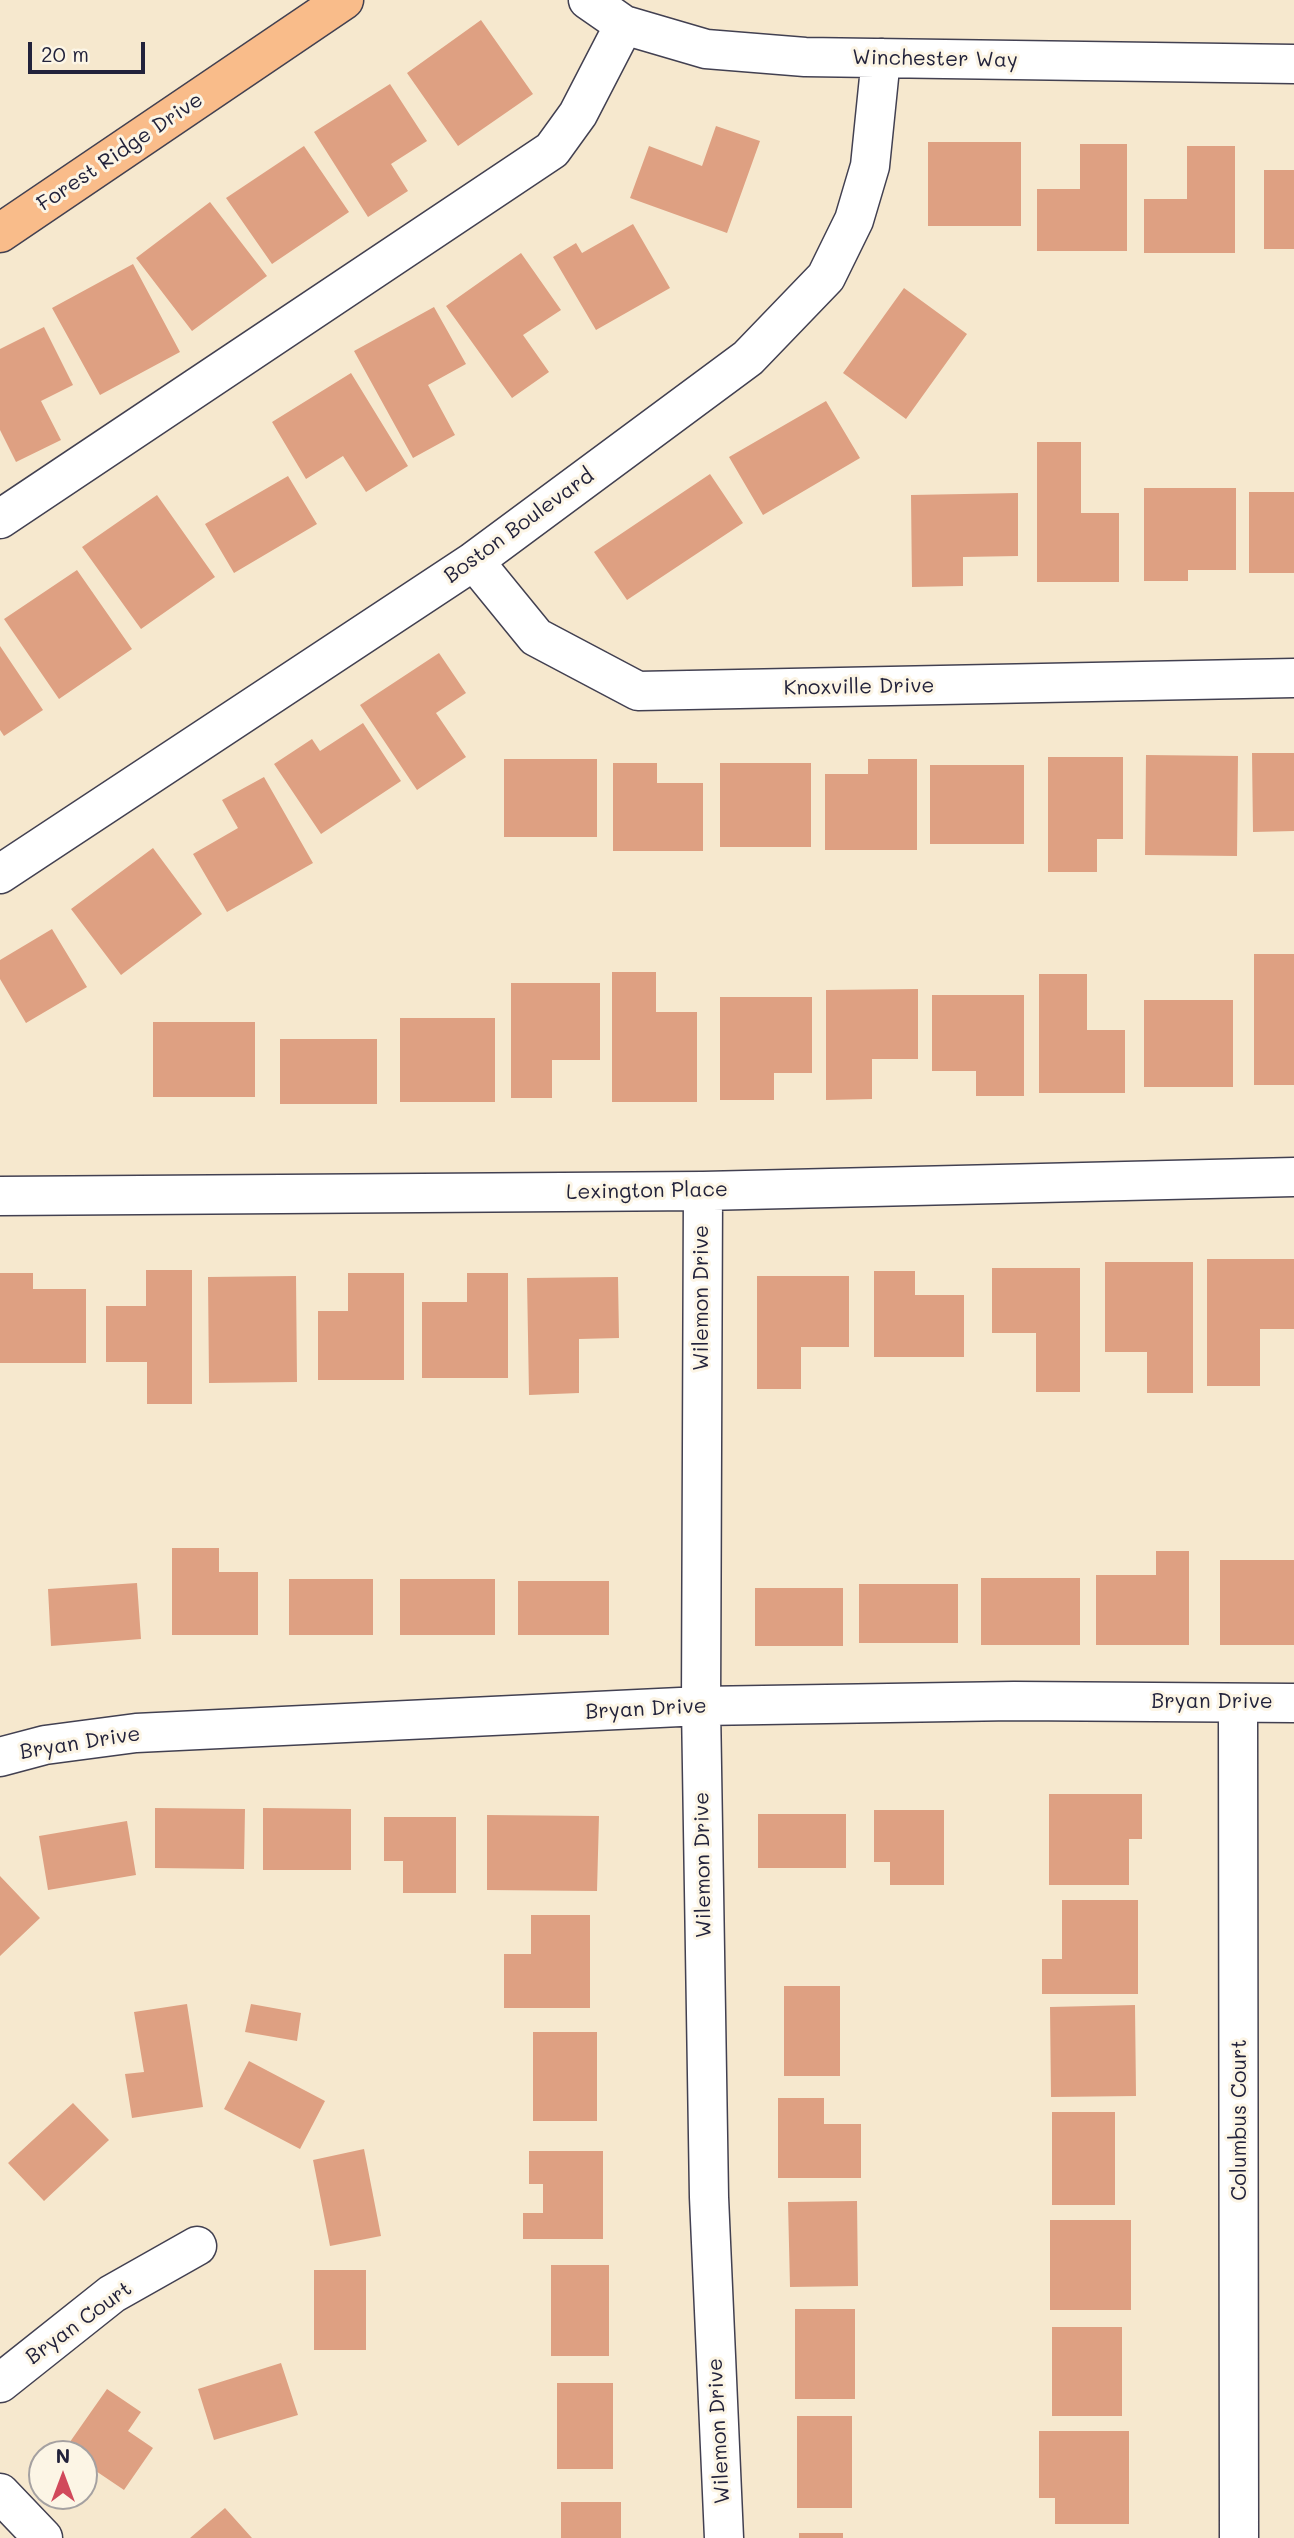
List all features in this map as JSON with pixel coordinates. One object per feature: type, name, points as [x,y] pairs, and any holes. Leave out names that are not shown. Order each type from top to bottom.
[{"type":"main road","name":"Forest Ridge Drive","points":[[0,233],[344,0]]},
{"type":"street","name":"Winchester Way","points":[[588,0],[624,26],[706,49],[805,57],[1294,64]]},
{"type":"street","points":[[0,519],[552,150],[578,114],[624,26]]},
{"type":"street","name":"Boston Boulevard","points":[[0,874],[474,561],[748,358],[826,277],[854,220],[870,166],[881,58]]},
{"type":"street","name":"Knoxville Drive","points":[[474,561],[536,637],[638,691],[1294,678]]},
{"type":"street","name":"Lexington Place","points":[[0,1196],[703,1191],[1294,1177]]},
{"type":"street","name":"Wilemon Drive","points":[[703,1191],[701,1706],[709,2197],[724,2538]]},
{"type":"street","name":"Bryan Drive","points":[[0,1758],[45,1745],[136,1733],[701,1706],[1014,1701],[1294,1703]]},
{"type":"street","name":"Columbus Court","points":[[1238,1703],[1239,2538]]},
{"type":"street","name":"Bryan Court","points":[[0,2383],[112,2294],[197,2246]]},
{"type":"street","points":[[0,2493],[43,2538]]},
{"type":"building","points":[[481,20],[533,94],[458,146],[407,73]]},
{"type":"building","points":[[390,84],[427,141],[391,164],[408,191],[368,217],[314,132]]},
{"type":"building","points":[[716,126],[760,141],[727,233],[630,198],[649,146],[702,166]]},
{"type":"building","points":[[928,142],[1021,142],[1021,226],[928,226]]},
{"type":"building","points":[[1080,144],[1127,144],[1127,251],[1037,251],[1037,189],[1080,189]]},
{"type":"building","points":[[304,146],[349,212],[272,264],[226,198]]},
{"type":"building","points":[[1187,146],[1235,146],[1235,253],[1144,253],[1144,199],[1187,199]]},
{"type":"building","points":[[1264,170],[1294,170],[1294,249],[1264,249]]},
{"type":"building","points":[[210,202],[267,276],[192,331],[136,258]]},
{"type":"building","points":[[633,224],[670,288],[596,330],[553,257],[576,243],[582,253]]},
{"type":"building","points":[[521,253],[561,310],[523,335],[549,372],[512,398],[446,306]]},
{"type":"building","points":[[133,264],[180,352],[100,395],[52,308]]},
{"type":"building","points":[[904,288],[967,334],[906,419],[843,373]]},
{"type":"building","points":[[434,307],[466,364],[428,385],[455,435],[413,458],[354,351]]},
{"type":"building","points":[[44,327],[73,385],[41,401],[61,440],[16,462],[0,430],[0,349]]},
{"type":"building","points":[[351,373],[408,466],[366,492],[343,456],[306,479],[272,422]]},
{"type":"building","points":[[826,401],[860,458],[763,515],[729,457]]},
{"type":"building","points":[[1037,442],[1081,442],[1081,513],[1119,513],[1119,582],[1037,582]]},
{"type":"building","points":[[710,474],[743,523],[627,600],[594,552]]},
{"type":"building","points":[[288,476],[317,524],[234,573],[205,524]]},
{"type":"building","points":[[1144,488],[1236,488],[1236,570],[1188,570],[1188,581],[1144,581]]},
{"type":"building","points":[[1249,492],[1294,492],[1294,573],[1249,573]]},
{"type":"building","points":[[1018,493],[1018,556],[963,557],[963,586],[912,587],[911,495]]},
{"type":"building","points":[[157,495],[215,577],[141,629],[82,547]]},
{"type":"building","points":[[77,570],[132,649],[59,699],[4,619]]},
{"type":"building","points":[[0,646],[43,710],[4,736],[0,730]]},
{"type":"building","points":[[439,653],[466,693],[436,713],[466,757],[417,790],[360,705]]},
{"type":"building","points":[[363,723],[401,781],[321,834],[274,764],[312,739],[320,751]]},
{"type":"building","points":[[1252,753],[1294,753],[1294,831],[1253,832]]},
{"type":"building","points":[[1146,755],[1238,756],[1237,856],[1145,855]]},
{"type":"building","points":[[1048,757],[1123,757],[1123,839],[1097,839],[1097,872],[1048,872]]},
{"type":"building","points":[[504,759],[597,759],[597,837],[504,837]]},
{"type":"building","points":[[868,759],[917,759],[917,850],[825,850],[825,774],[868,774]]},
{"type":"building","points":[[613,763],[657,763],[657,783],[703,783],[703,851],[613,851]]},
{"type":"building","points":[[720,763],[811,763],[811,847],[720,847]]},
{"type":"building","points":[[930,765],[1024,765],[1024,844],[930,844]]},
{"type":"building","points":[[264,777],[313,863],[227,912],[193,854],[238,828],[222,800]]},
{"type":"building","points":[[153,848],[202,914],[121,975],[71,909]]},
{"type":"building","points":[[52,929],[87,987],[26,1023],[0,979],[0,960]]},
{"type":"building","points":[[1254,954],[1294,954],[1294,1085],[1254,1085]]},
{"type":"building","points":[[612,972],[656,972],[656,1012],[697,1012],[697,1102],[612,1102]]},
{"type":"building","points":[[1039,974],[1087,974],[1087,1030],[1125,1030],[1125,1093],[1039,1093]]},
{"type":"building","points":[[511,983],[600,983],[600,1060],[552,1060],[552,1098],[511,1098]]},
{"type":"building","points":[[918,989],[918,1059],[872,1059],[872,1099],[826,1100],[826,990]]},
{"type":"building","points":[[932,995],[1024,995],[1024,1096],[976,1096],[976,1071],[932,1071]]},
{"type":"building","points":[[720,997],[812,997],[812,1073],[774,1073],[774,1100],[720,1100]]},
{"type":"building","points":[[1144,1000],[1233,1000],[1233,1087],[1144,1087]]},
{"type":"building","points":[[400,1018],[495,1018],[495,1102],[400,1102]]},
{"type":"building","points":[[153,1022],[255,1022],[255,1097],[153,1097]]},
{"type":"building","points":[[280,1039],[377,1039],[377,1104],[280,1104]]},
{"type":"building","points":[[1207,1259],[1294,1259],[1294,1329],[1260,1329],[1260,1386],[1207,1386]]},
{"type":"building","points":[[1105,1262],[1193,1262],[1193,1393],[1147,1393],[1147,1352],[1105,1352]]},
{"type":"building","points":[[992,1268],[1080,1268],[1080,1392],[1036,1392],[1036,1333],[992,1333]]},
{"type":"building","points":[[146,1270],[192,1270],[192,1404],[147,1404],[147,1362],[106,1362],[106,1306],[146,1306]]},
{"type":"building","points":[[874,1271],[915,1271],[915,1295],[964,1295],[964,1357],[874,1357]]},
{"type":"building","points":[[0,1273],[33,1273],[33,1289],[86,1289],[86,1363],[0,1363]]},
{"type":"building","points":[[348,1273],[404,1273],[404,1380],[318,1380],[318,1311],[348,1311]]},
{"type":"building","points":[[467,1273],[508,1273],[508,1378],[422,1378],[422,1302],[467,1302]]},
{"type":"building","points":[[296,1276],[297,1382],[209,1383],[208,1277]]},
{"type":"building","points":[[757,1276],[849,1276],[849,1347],[801,1347],[801,1389],[757,1389]]},
{"type":"building","points":[[618,1277],[619,1338],[579,1339],[579,1393],[529,1395],[527,1278]]},
{"type":"building","points":[[172,1548],[219,1548],[219,1572],[258,1572],[258,1635],[172,1635]]},
{"type":"building","points":[[1156,1551],[1189,1551],[1189,1645],[1096,1645],[1096,1575],[1156,1575]]},
{"type":"building","points":[[1220,1560],[1294,1560],[1294,1645],[1220,1645]]},
{"type":"building","points":[[981,1578],[1080,1578],[1080,1645],[981,1645]]},
{"type":"building","points":[[289,1579],[373,1579],[373,1635],[289,1635]]},
{"type":"building","points":[[400,1579],[495,1579],[495,1635],[400,1635]]},
{"type":"building","points":[[518,1581],[609,1581],[609,1635],[518,1635]]},
{"type":"building","points":[[137,1583],[141,1639],[51,1646],[48,1589]]},
{"type":"building","points":[[859,1584],[958,1584],[958,1643],[859,1643]]},
{"type":"building","points":[[755,1588],[843,1588],[843,1646],[755,1646]]},
{"type":"building","points":[[1049,1794],[1142,1794],[1142,1839],[1129,1839],[1129,1885],[1049,1885]]},
{"type":"building","points":[[155,1808],[245,1809],[244,1869],[155,1868]]},
{"type":"building","points":[[263,1808],[351,1809],[351,1870],[263,1870]]},
{"type":"building","points":[[874,1810],[944,1810],[944,1885],[890,1885],[890,1862],[874,1862]]},
{"type":"building","points":[[758,1814],[846,1814],[846,1868],[758,1868]]},
{"type":"building","points":[[487,1815],[599,1816],[597,1891],[487,1890]]},
{"type":"building","points":[[384,1817],[456,1817],[456,1893],[403,1893],[403,1861],[384,1861]]},
{"type":"building","points":[[127,1821],[136,1875],[48,1890],[39,1836]]},
{"type":"building","points":[[0,1876],[40,1918],[0,1956]]},
{"type":"building","points":[[1062,1900],[1138,1900],[1138,1994],[1042,1994],[1042,1959],[1062,1959]]},
{"type":"building","points":[[531,1915],[590,1915],[590,2008],[504,2008],[504,1954],[531,1954]]},
{"type":"building","points":[[784,1986],[840,1986],[840,2076],[784,2076]]},
{"type":"building","points":[[187,2004],[203,2107],[132,2118],[125,2074],[144,2072],[134,2012]]},
{"type":"building","points":[[251,2004],[301,2013],[297,2041],[245,2032]]},
{"type":"building","points":[[1135,2005],[1136,2096],[1051,2097],[1050,2007]]},
{"type":"building","points":[[533,2032],[597,2032],[597,2121],[533,2121]]},
{"type":"building","points":[[249,2061],[325,2101],[300,2149],[224,2109]]},
{"type":"building","points":[[778,2098],[824,2098],[824,2124],[861,2124],[861,2178],[778,2178]]},
{"type":"building","points":[[73,2103],[109,2140],[44,2201],[8,2163]]},
{"type":"building","points":[[1052,2112],[1115,2112],[1115,2205],[1052,2205]]},
{"type":"building","points":[[364,2149],[381,2236],[330,2246],[313,2160]]},
{"type":"building","points":[[529,2151],[603,2151],[603,2239],[523,2239],[523,2213],[543,2213],[543,2184],[529,2184]]},
{"type":"building","points":[[857,2201],[858,2286],[790,2287],[788,2202]]},
{"type":"building","points":[[1050,2220],[1131,2220],[1131,2310],[1050,2310]]},
{"type":"building","points":[[551,2265],[609,2265],[609,2356],[551,2356]]},
{"type":"building","points":[[314,2270],[366,2270],[366,2350],[314,2350]]},
{"type":"building","points":[[795,2309],[855,2309],[855,2399],[795,2399]]},
{"type":"building","points":[[1052,2327],[1122,2327],[1122,2416],[1052,2416]]},
{"type":"building","points":[[281,2363],[298,2415],[214,2440],[198,2389]]},
{"type":"building","points":[[557,2383],[613,2383],[613,2469],[557,2469]]},
{"type":"building","points":[[107,2389],[141,2412],[128,2431],[153,2448],[124,2490],[98,2472],[98,2440],[71,2440]]},
{"type":"building","points":[[797,2416],[852,2416],[852,2508],[797,2508]]},
{"type":"building","points":[[1039,2431],[1129,2431],[1129,2524],[1055,2524],[1055,2498],[1039,2498]]},
{"type":"building","points":[[561,2502],[621,2502],[621,2538],[561,2538]]},
{"type":"building","points":[[225,2508],[252,2538],[190,2538]]},
{"type":"building","points":[[799,2533],[843,2533],[843,2538],[799,2538]]}]
